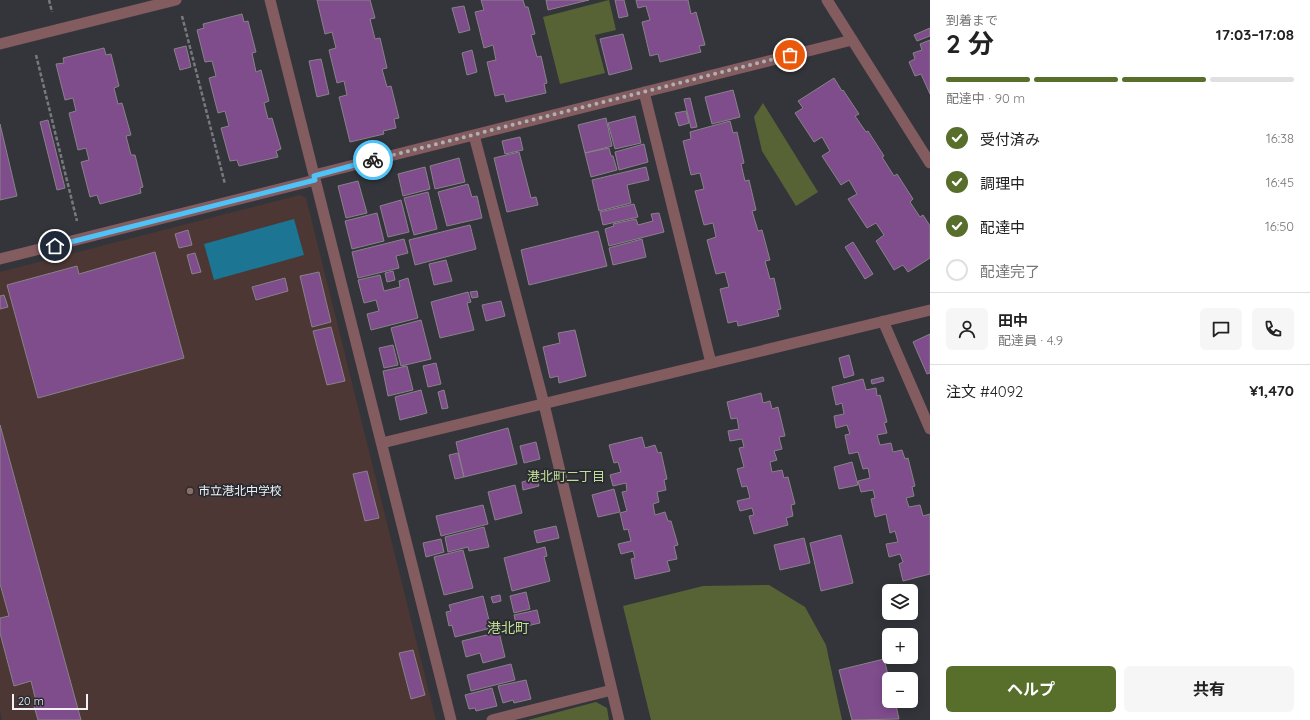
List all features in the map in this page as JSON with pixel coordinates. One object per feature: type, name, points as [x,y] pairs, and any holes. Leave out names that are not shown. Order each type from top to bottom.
[{"type":"street","points":[[0,44],[176,0]]},
{"type":"street","points":[[270,0],[451,720]]},
{"type":"street","points":[[827,0],[930,163]]},
{"type":"street","points":[[0,259],[229,202],[474,135],[852,40]]},
{"type":"street","points":[[644,92],[711,363]]},
{"type":"street","points":[[474,135],[544,404],[619,720]]},
{"type":"street","points":[[382,444],[930,310]]},
{"type":"street","points":[[883,321],[930,429]]},
{"type":"street","points":[[492,720],[612,690]]},
{"type":"path","points":[[182,15],[229,202]]},
{"type":"path","points":[[32,36],[82,239]]},
{"type":"shaded area","name":"市立港北中学校","points":[[300,195],[306,198],[436,720],[2,720],[0,711],[0,272]]},
{"type":"green space","points":[[609,0],[616,30],[595,35],[605,73],[560,84],[543,17]]},
{"type":"green space","points":[[763,103],[818,192],[796,206],[762,151],[754,117]]},
{"type":"green space","points":[[769,585],[805,607],[826,645],[842,720],[651,720],[623,606],[703,586]]},
{"type":"green space","points":[[596,702],[607,708],[609,720],[528,720]]},
{"type":"water","points":[[294,219],[304,255],[214,280],[204,244]]},
{"type":"building","points":[[317,0],[370,0],[375,18],[370,19],[375,39],[380,38],[387,68],[382,69],[387,87],[391,86],[399,118],[394,119],[396,128],[383,131],[384,134],[350,142],[339,97],[347,95],[344,81],[337,83],[329,50],[336,48],[332,32],[325,34]]},
{"type":"building","points":[[481,0],[523,0],[525,7],[528,7],[535,34],[531,35],[537,57],[541,56],[547,83],[544,84],[546,93],[506,102],[504,94],[495,96],[487,62],[496,60],[493,45],[484,48],[475,12],[484,10]]},
{"type":"building","points":[[546,0],[589,0],[548,10]]},
{"type":"building","points":[[615,0],[624,0],[628,16],[619,18]]},
{"type":"building","points":[[636,0],[688,0],[691,14],[696,12],[705,45],[699,46],[701,52],[660,62],[658,54],[650,56],[642,22],[650,20],[646,6],[638,8]]},
{"type":"building","points":[[464,6],[470,30],[459,33],[452,8]]},
{"type":"building","points":[[242,14],[244,22],[248,21],[256,52],[252,53],[256,72],[261,70],[269,101],[264,103],[268,119],[272,118],[281,149],[276,151],[278,157],[239,166],[237,160],[230,161],[221,128],[229,126],[225,111],[218,113],[209,78],[216,76],[212,61],[205,62],[197,30],[204,28],[203,24]]},
{"type":"building","points":[[930,28],[930,36],[917,41],[914,35]]},
{"type":"building","points":[[623,34],[632,69],[609,75],[600,39]]},
{"type":"building","points":[[930,40],[930,94],[921,74],[915,76],[909,62],[915,59],[913,53],[922,50],[920,44]]},
{"type":"building","points":[[186,46],[191,67],[180,70],[174,49]]},
{"type":"building","points":[[104,48],[106,55],[111,54],[119,86],[114,88],[118,104],[122,103],[131,135],[126,136],[131,155],[135,155],[143,187],[140,188],[141,193],[100,204],[97,195],[90,197],[81,162],[89,160],[86,148],[78,150],[69,113],[76,111],[73,98],[65,100],[56,64],[64,63],[63,58]]},
{"type":"building","points":[[472,50],[477,72],[467,75],[462,53]]},
{"type":"building","points":[[321,59],[329,94],[317,97],[309,61]]},
{"type":"building","points":[[834,78],[859,114],[855,116],[866,132],[868,131],[884,156],[882,157],[894,176],[897,174],[913,199],[910,202],[920,217],[923,215],[930,226],[930,258],[908,272],[903,265],[894,270],[876,241],[884,235],[876,223],[867,228],[848,199],[857,194],[849,180],[841,185],[822,156],[830,151],[822,137],[814,142],[795,113],[803,108],[798,101]]},
{"type":"building","points":[[733,90],[740,117],[712,124],[705,97]]},
{"type":"building","points":[[690,98],[697,127],[691,128],[684,99]]},
{"type":"building","points":[[686,111],[689,123],[679,126],[675,113]]},
{"type":"building","points":[[635,116],[641,143],[615,149],[608,123]]},
{"type":"building","points":[[606,118],[612,146],[585,153],[578,125]]},
{"type":"building","points":[[48,120],[65,188],[57,190],[40,122]]},
{"type":"building","points":[[730,121],[733,133],[737,132],[744,163],[741,164],[745,181],[749,180],[756,210],[752,211],[758,231],[762,230],[770,260],[765,261],[770,279],[774,278],[781,309],[777,310],[779,316],[738,326],[737,321],[728,323],[720,289],[729,287],[725,272],[716,274],[707,240],[716,237],[713,223],[704,225],[695,191],[704,189],[700,173],[691,175],[683,141],[691,139],[690,132]]},
{"type":"building","points":[[0,124],[17,196],[0,200]]},
{"type":"building","points":[[520,137],[523,150],[505,154],[502,141]]},
{"type":"building","points":[[644,144],[648,162],[619,170],[615,152]]},
{"type":"building","points":[[609,148],[617,170],[591,177],[585,153]]},
{"type":"building","points":[[519,152],[531,198],[536,197],[538,205],[507,212],[494,158]]},
{"type":"building","points":[[459,158],[465,182],[435,189],[430,166]]},
{"type":"building","points":[[425,167],[430,189],[403,196],[398,174]]},
{"type":"building","points":[[646,167],[649,180],[627,185],[631,203],[599,211],[592,180]]},
{"type":"building","points":[[358,181],[367,213],[346,218],[338,186]]},
{"type":"building","points":[[468,184],[472,197],[477,196],[482,218],[447,226],[438,192]]},
{"type":"building","points":[[428,192],[437,229],[414,235],[404,198]]},
{"type":"building","points":[[401,200],[409,232],[388,237],[380,206]]},
{"type":"building","points":[[634,204],[638,217],[603,225],[600,212]]},
{"type":"building","points":[[377,213],[384,241],[352,249],[345,221]]},
{"type":"building","points":[[659,213],[664,232],[609,246],[605,229],[614,226],[613,224],[636,219],[638,225],[653,221],[651,214]]},
{"type":"building","points":[[470,225],[476,249],[415,265],[409,240]]},
{"type":"building","points":[[188,230],[192,245],[179,248],[175,234]]},
{"type":"building","points":[[598,231],[607,266],[529,285],[521,250]]},
{"type":"building","points":[[404,239],[408,253],[396,256],[399,268],[358,278],[352,252]]},
{"type":"building","points":[[642,239],[646,257],[613,265],[609,248]]},
{"type":"building","points":[[853,242],[873,274],[865,279],[845,247]]},
{"type":"building","points":[[155,252],[184,358],[38,398],[7,285],[77,266],[79,274]]},
{"type":"building","points":[[195,253],[201,272],[192,274],[187,255]]},
{"type":"building","points":[[446,260],[452,281],[434,285],[429,264]]},
{"type":"building","points":[[393,271],[395,280],[387,282],[385,273]]},
{"type":"building","points":[[319,272],[331,322],[312,327],[300,276]]},
{"type":"building","points":[[380,275],[384,291],[400,287],[399,281],[408,278],[418,318],[371,330],[367,314],[379,311],[376,300],[364,303],[358,280]]},
{"type":"building","points":[[285,278],[288,291],[256,300],[252,287]]},
{"type":"building","points":[[477,291],[478,297],[472,298],[470,292]]},
{"type":"building","points":[[468,292],[471,302],[467,303],[474,330],[440,338],[431,302]]},
{"type":"building","points":[[4,295],[8,307],[0,309],[0,296]]},
{"type":"building","points":[[501,301],[505,316],[486,321],[482,305]]},
{"type":"building","points":[[421,320],[431,359],[401,366],[391,328]]},
{"type":"building","points":[[331,327],[345,381],[327,385],[313,331]]},
{"type":"building","points":[[575,330],[586,376],[559,383],[558,376],[550,378],[543,347],[560,343],[558,333]]},
{"type":"building","points":[[930,334],[930,373],[927,374],[913,342]]},
{"type":"building","points":[[393,345],[398,365],[384,368],[379,348]]},
{"type":"building","points":[[849,355],[854,375],[844,378],[839,358]]},
{"type":"building","points":[[436,363],[441,384],[428,387],[423,366]]},
{"type":"building","points":[[407,366],[413,390],[388,396],[383,371]]},
{"type":"building","points":[[883,377],[884,381],[872,384],[871,380]]},
{"type":"building","points":[[863,379],[866,390],[876,388],[877,396],[880,395],[887,422],[884,423],[887,433],[877,435],[880,445],[891,443],[893,452],[902,450],[905,459],[908,458],[915,486],[912,487],[914,496],[906,498],[909,507],[920,505],[923,516],[930,514],[930,574],[903,581],[899,564],[903,562],[900,554],[889,557],[886,544],[898,542],[895,531],[890,533],[886,514],[875,517],[871,499],[875,498],[873,490],[861,492],[858,481],[870,478],[868,468],[863,469],[858,452],[849,454],[845,435],[850,434],[847,425],[836,428],[834,416],[844,414],[842,403],[836,405],[832,387]]},
{"type":"building","points":[[421,390],[427,413],[400,420],[395,397]]},
{"type":"building","points":[[444,390],[448,408],[442,409],[438,392]]},
{"type":"building","points":[[761,393],[763,403],[770,401],[772,409],[778,407],[785,436],[779,437],[782,449],[774,451],[777,460],[770,462],[772,472],[782,470],[784,478],[788,477],[795,504],[791,505],[793,516],[786,518],[788,525],[754,534],[749,516],[754,515],[752,508],[740,511],[737,501],[750,498],[747,486],[742,487],[737,469],[744,467],[739,448],[744,447],[742,439],[730,441],[728,431],[739,429],[737,418],[731,419],[727,402]]},
{"type":"building","points":[[0,425],[81,720],[38,720],[34,706],[37,705],[31,681],[14,686],[0,633],[0,618],[9,616],[0,584]]},
{"type":"building","points":[[508,428],[517,464],[464,477],[456,442]]},
{"type":"building","points":[[642,437],[645,448],[655,445],[658,453],[661,452],[667,479],[664,480],[666,490],[657,492],[659,502],[653,504],[655,515],[665,512],[668,521],[671,521],[678,545],[674,546],[677,559],[667,561],[670,571],[635,579],[631,559],[635,558],[633,551],[621,554],[618,544],[631,541],[628,529],[624,530],[620,513],[627,511],[622,492],[627,491],[626,483],[613,486],[610,475],[621,472],[618,462],[614,463],[609,445]]},
{"type":"building","points":[[536,442],[540,459],[524,463],[520,446]]},
{"type":"building","points":[[458,453],[464,477],[455,479],[449,455]]},
{"type":"building","points":[[852,462],[858,485],[839,489],[834,467]]},
{"type":"building","points":[[367,471],[379,518],[365,521],[353,474]]},
{"type":"building","points":[[537,478],[539,486],[523,490],[522,482]]},
{"type":"building","points":[[515,485],[522,513],[495,520],[488,492]]},
{"type":"building","points":[[614,489],[620,512],[598,517],[592,495]]},
{"type":"building","points":[[483,505],[488,524],[441,536],[436,516]]},
{"type":"building","points":[[556,526],[559,538],[537,543],[534,531]]},
{"type":"building","points":[[484,527],[489,547],[469,551],[468,547],[448,552],[445,537]]},
{"type":"building","points":[[841,535],[853,583],[821,591],[810,543]]},
{"type":"building","points":[[804,538],[810,563],[780,570],[774,545]]},
{"type":"building","points":[[441,539],[444,552],[426,557],[423,543]]},
{"type":"building","points":[[545,547],[547,556],[544,557],[550,581],[512,591],[504,558]]},
{"type":"building","points":[[463,550],[473,588],[444,595],[434,557]]},
{"type":"building","points":[[526,592],[530,609],[514,613],[510,596]]},
{"type":"building","points":[[500,595],[501,601],[493,603],[491,597]]},
{"type":"building","points":[[483,596],[491,628],[455,637],[452,625],[449,626],[446,612],[451,611],[449,605]]},
{"type":"building","points":[[537,610],[540,623],[517,628],[514,615]]},
{"type":"building","points":[[499,632],[505,657],[483,663],[480,653],[466,657],[462,641]]},
{"type":"building","points":[[413,650],[425,695],[411,699],[399,653]]},
{"type":"building","points":[[882,659],[882,664],[885,664],[887,672],[882,672],[882,708],[897,708],[899,719],[852,720],[839,670]]},
{"type":"building","points":[[511,664],[515,680],[471,691],[467,675]]},
{"type":"building","points":[[526,680],[531,699],[514,703],[513,700],[503,703],[498,686]]},
{"type":"building","points":[[492,688],[497,706],[476,711],[475,708],[469,709],[465,695]]},
{"type":"way so far","points":[[373,160],[790,55]]},
{"type":"place","name":"市立港北中学校","points":[[190,491]]},
{"type":"district","name":"港北町二丁目","points":[[566,476]]},
{"type":"district","name":"港北町","points":[[508,628]]},
{"type":"route","points":[[55,246],[315,180],[314,176],[373,160]]}]
